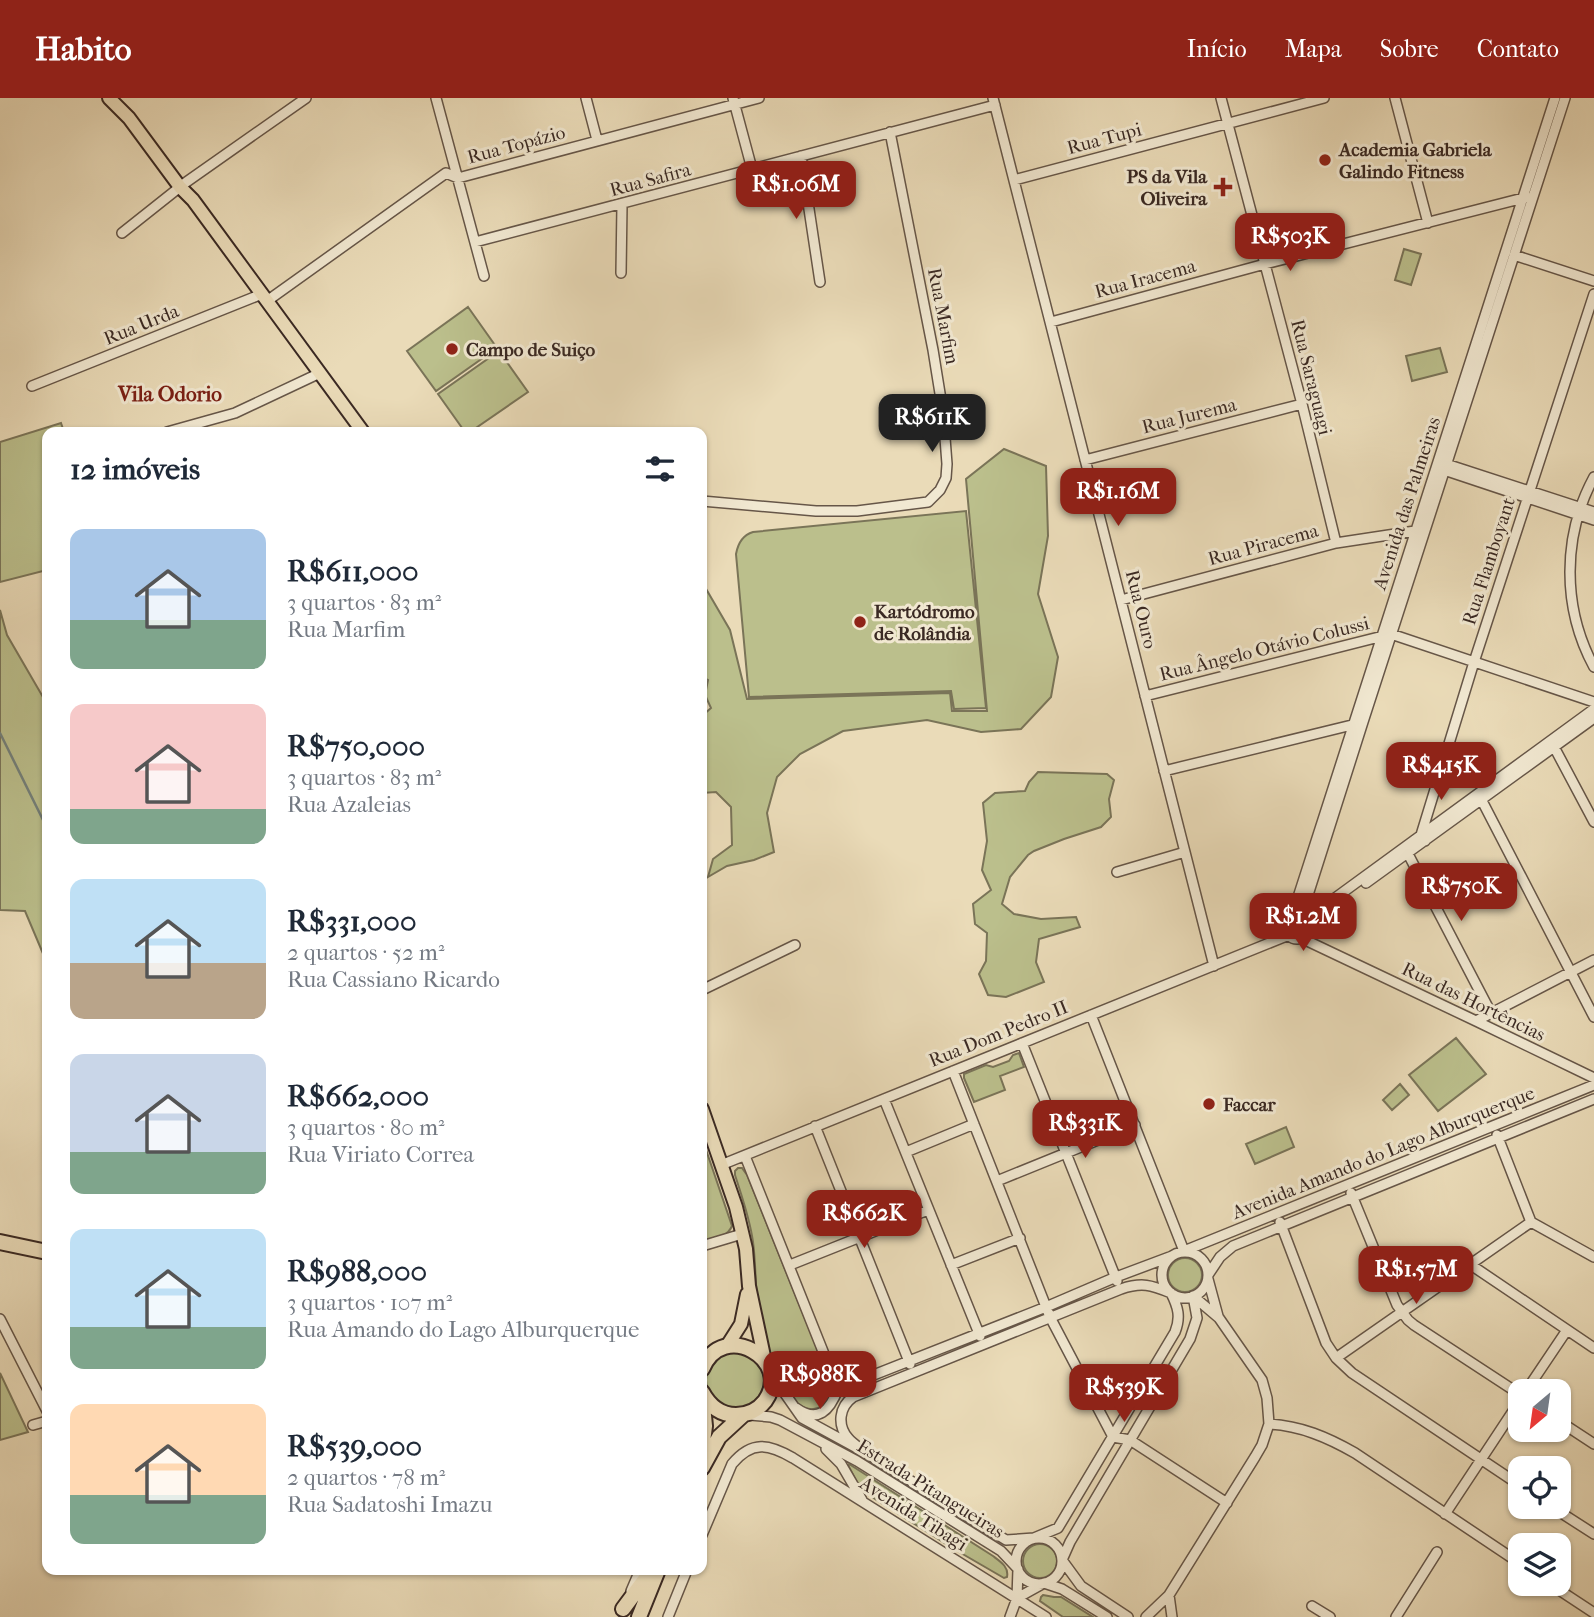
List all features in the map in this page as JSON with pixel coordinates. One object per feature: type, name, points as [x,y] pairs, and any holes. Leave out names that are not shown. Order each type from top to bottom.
[{"type":"highway","points":[[0,1242],[42,1251]]},
{"type":"highway","points":[[707,1346],[738,1345],[757,1352],[768,1367],[770,1390],[759,1407],[744,1414],[719,1437],[707,1459]]},
{"type":"highway","points":[[707,1360],[724,1347]]},
{"type":"highway","points":[[707,1400],[722,1412],[730,1415],[744,1414]]},
{"type":"highway","points":[[622,1613],[649,1575]]},
{"type":"highway","points":[[639,1617],[656,1575]]},
{"type":"main road","points":[[109,98],[129,118],[182,185],[359,427]]},
{"type":"main road","points":[[119,98],[135,115],[182,185]]},
{"type":"main road","points":[[707,1124],[736,1207],[749,1286],[768,1367]]},
{"type":"main road","points":[[724,1347],[741,1324],[749,1286]]},
{"type":"street","points":[[122,233],[182,185],[306,98]]},
{"type":"street","points":[[436,98],[484,276]]},
{"type":"street","points":[[586,98],[597,140]]},
{"type":"street","name":"Rua Topázio","points":[[446,173],[458,178],[733,101],[759,98]]},
{"type":"street","name":"Rua Saraguagi","points":[[1222,98],[1336,543]]},
{"type":"street","name":"Rua Tupi","points":[[1014,180],[1324,98]]},
{"type":"street","points":[[1395,98],[1428,223]]},
{"type":"street","name":"Avenida das Palmeiras","points":[[1513,250],[1522,199],[1555,98]]},
{"type":"street","name":"Avenida das Palmeiras","points":[[1301,920],[1386,635],[1565,98]]},
{"type":"street","points":[[733,101],[752,169]]},
{"type":"street","name":"Rua Safira","points":[[475,242],[622,205],[994,101]]},
{"type":"street","name":"Rua Ouro","points":[[994,101],[1214,966]]},
{"type":"street","name":"Rua Marfim","points":[[707,501],[858,511],[928,502],[940,490],[947,472],[943,412],[890,132]]},
{"type":"street","points":[[801,156],[820,282]]},
{"type":"street","name":"Rua Topázio","points":[[265,298],[455,167]]},
{"type":"street","name":"Rua Iracema","points":[[1051,321],[1534,196]]},
{"type":"street","points":[[621,273],[622,205]]},
{"type":"street","points":[[1513,250],[1594,281]]},
{"type":"street","name":"Rua Flamboyant","points":[[1423,838],[1474,662],[1594,294]]},
{"type":"street","name":"Rua Urda","points":[[32,386],[265,298]]},
{"type":"street","points":[[194,427],[235,413],[320,373]]},
{"type":"street","name":"Rua Jurema","points":[[1086,460],[1302,404]]},
{"type":"street","points":[[1441,466],[1579,511],[1594,520]]},
{"type":"street","name":"Avenida das Palmeiras","points":[[1386,635],[1415,531],[1441,466]]},
{"type":"street","points":[[1594,477],[1579,511],[1570,557],[1570,587],[1578,630],[1594,667]]},
{"type":"street","points":[[1579,511],[1594,512]]},
{"type":"street","name":"Rua Piracema","points":[[1122,600],[1336,543],[1415,531]]},
{"type":"street","points":[[1386,635],[1594,702]]},
{"type":"street","name":"Rua Ângelo Otávio Colussi","points":[[1145,696],[1386,635]]},
{"type":"street","points":[[1289,935],[1286,927],[1301,920],[1423,838],[1594,709]]},
{"type":"street","points":[[1552,743],[1594,718]]},
{"type":"street","points":[[1164,771],[1358,723]]},
{"type":"street","points":[[1552,743],[1594,822]]},
{"type":"street","points":[[1479,797],[1594,1017]]},
{"type":"street","points":[[1406,850],[1491,1013]]},
{"type":"street","points":[[1117,872],[1185,852]]},
{"type":"street","points":[[1301,920],[1308,932],[1301,938]]},
{"type":"street","name":"Rua Dom Pedro II","points":[[721,1165],[1289,935]]},
{"type":"street","name":"Rua das Hortências","points":[[1289,935],[1295,939],[1301,938],[1594,1078]]},
{"type":"street","points":[[707,988],[795,945]]},
{"type":"street","points":[[1476,1021],[1594,960]]},
{"type":"street","points":[[1091,1015],[1184,1251]]},
{"type":"street","points":[[1023,1043],[1121,1289]]},
{"type":"street","points":[[953,1070],[1046,1307],[1113,1437]]},
{"type":"street","name":"Avenida Amando do Lago Alburquerque","points":[[1184,1251],[1594,1085]]},
{"type":"street","points":[[884,1098],[983,1344]]},
{"type":"street","name":"Avenida Amando do Lago Alburquerque","points":[[1208,1277],[1220,1257],[1233,1246],[1594,1099]]},
{"type":"street","points":[[906,1152],[974,1124]]},
{"type":"street","points":[[997,1181],[1135,1125]]},
{"type":"street","points":[[815,1126],[913,1373]]},
{"type":"street","points":[[1494,1127],[1531,1222],[1594,1256]]},
{"type":"street","points":[[745,1156],[838,1390]]},
{"type":"street","points":[[1348,1185],[1402,1313],[1415,1325],[1508,1388]]},
{"type":"street","points":[[789,1265],[928,1210]]},
{"type":"street","points":[[1276,1214],[1326,1343],[1336,1358],[1352,1373],[1508,1477]]},
{"type":"street","points":[[1336,1358],[1531,1222]]},
{"type":"street","points":[[707,1244],[742,1234]]},
{"type":"street","points":[[951,1265],[1020,1238]]},
{"type":"street","points":[[791,1405],[802,1412],[820,1414],[829,1408],[838,1390],[1184,1251],[1202,1259],[1206,1266],[1219,1318]]},
{"type":"street","points":[[1010,1617],[1017,1598],[1016,1559],[1019,1550],[1025,1542],[1058,1528],[1175,1332],[1179,1309],[1162,1277],[1166,1263],[1172,1256]]},
{"type":"street","points":[[1471,1265],[1594,1348]]},
{"type":"street","points":[[866,1453],[847,1438],[841,1426],[841,1412],[846,1402],[853,1397],[1121,1289],[1145,1284],[1180,1297],[1193,1296],[1204,1288],[1208,1277]]},
{"type":"street","points":[[1146,1617],[1169,1595],[1262,1445],[1269,1424],[1267,1398],[1262,1380],[1219,1318],[1193,1296]]},
{"type":"street","points":[[1017,1598],[1052,1580],[1059,1573],[1070,1542],[1190,1339],[1197,1318],[1193,1296]]},
{"type":"street","points":[[0,1319],[42,1401]]},
{"type":"street","points":[[1534,1379],[1567,1330]]},
{"type":"street","name":"Estrada Pitangueiras","points":[[768,1367],[802,1418],[866,1453],[1006,1540],[1034,1538]]},
{"type":"street","name":"Estrada Pitangueiras","points":[[744,1414],[780,1419],[857,1461],[1001,1551],[1018,1569]]},
{"type":"street","points":[[1445,1514],[1508,1417]]},
{"type":"street","points":[[33,1425],[42,1422]]},
{"type":"street","points":[[1269,1424],[1300,1428],[1337,1443],[1508,1555]]},
{"type":"street","points":[[1572,1430],[1594,1444]]},
{"type":"street","points":[[1113,1437],[1130,1440],[1227,1503]]},
{"type":"street","points":[[814,1439],[841,1464],[862,1500]]},
{"type":"street","name":"Avenida Tibagi","points":[[707,1523],[732,1464],[752,1448],[761,1446],[779,1450],[1046,1617]]},
{"type":"street","points":[[1571,1519],[1594,1534]]},
{"type":"street","points":[[1034,1538],[1047,1539],[1055,1544],[1062,1560],[1081,1586],[1128,1617]]},
{"type":"street","points":[[1396,1617],[1437,1552]]},
{"type":"street","points":[[1018,1569],[1030,1582],[1062,1589],[1107,1617]]},
{"type":"street","points":[[622,1613],[638,1575]]},
{"type":"street","points":[[668,1617],[685,1575]]},
{"type":"street","points":[[1169,1595],[1172,1617]]},
{"type":"street","points":[[1568,1596],[1594,1613]]},
{"type":"street","points":[[1312,1606],[1330,1617]]},
{"type":"green space","points":[[1404,249],[1421,254],[1411,285],[1395,280]]},
{"type":"green space","name":"Campo de Suiço","points":[[468,307],[497,348],[436,391],[407,351]]},
{"type":"green space","points":[[1440,348],[1447,372],[1412,381],[1406,356]]},
{"type":"green space","name":"Campo de Suiço","points":[[499,351],[528,392],[477,427],[461,427],[438,394]]},
{"type":"green space","points":[[42,429],[42,571],[0,582],[0,442]]},
{"type":"green space","points":[[1004,449],[1046,466],[1048,536],[1038,594],[1058,657],[1051,697],[1021,729],[981,732],[927,720],[843,731],[800,754],[777,777],[767,813],[774,852],[727,866],[708,877],[713,859],[732,845],[731,807],[716,792],[707,793],[707,712],[711,708],[707,699],[707,591],[730,630],[747,699],[950,693],[952,711],[987,711],[966,479]]},
{"type":"green space","name":"Kartódromo de Rolândia","points":[[966,511],[986,708],[954,709],[951,691],[749,697],[736,554],[744,537],[753,532]]},
{"type":"green space","points":[[0,610],[7,635],[42,695],[42,951],[25,911],[0,910]]},
{"type":"green space","points":[[1038,772],[1107,774],[1114,780],[1109,799],[1111,817],[1101,827],[1034,851],[1010,877],[1002,904],[1014,914],[1041,919],[1076,917],[1080,927],[1039,939],[1036,962],[1044,982],[1006,997],[988,995],[979,974],[986,961],[987,933],[975,924],[973,904],[991,890],[982,870],[987,841],[983,803],[995,793],[1025,791]]},
{"type":"green space","points":[[1456,1038],[1486,1074],[1438,1111],[1409,1075]]},
{"type":"green space","points":[[1019,1053],[1024,1067],[1000,1076],[1005,1090],[974,1102],[964,1074],[986,1065],[993,1067],[1009,1061],[1013,1055]]},
{"type":"green space","points":[[1400,1084],[1409,1095],[1392,1110],[1383,1100]]},
{"type":"green space","points":[[1286,1127],[1294,1147],[1255,1164],[1246,1144]]},
{"type":"green space","points":[[707,1153],[732,1226],[723,1236],[707,1241]]},
{"type":"green space","points":[[738,1168],[742,1168],[747,1175],[833,1388],[828,1400],[818,1408],[806,1408],[795,1401],[776,1371],[763,1334],[752,1233],[735,1175]]},
{"type":"green space","points":[[1185,1258],[1197,1263],[1202,1275],[1197,1287],[1185,1292],[1173,1287],[1168,1275],[1173,1263]]},
{"type":"green space","points":[[724,1353],[746,1353],[756,1359],[763,1374],[762,1391],[756,1401],[746,1407],[724,1407],[714,1401],[708,1391],[708,1369],[714,1359]]},
{"type":"green space","points":[[0,1373],[28,1432],[0,1440]]},
{"type":"green space","points":[[849,1464],[993,1556],[1006,1568],[1007,1577],[1004,1578],[954,1549],[861,1490]]},
{"type":"green space","points":[[1040,1544],[1052,1549],[1057,1561],[1052,1573],[1040,1578],[1028,1573],[1023,1561],[1028,1549]]},
{"type":"green space","points":[[1043,1595],[1061,1597],[1093,1617],[1063,1617],[1040,1601]]},
{"type":"waterway","points":[[0,733],[42,818]]},
{"type":"place","name":"Academia Gabriela Galindo Fitness","points":[[1325,160]]},
{"type":"place","name":"PS da Vila Oliveira","points":[[1223,187]]},
{"type":"place","name":"Campo de Suiço","points":[[452,349]]},
{"type":"place","name":"Kartódromo de Rolândia","points":[[860,622]]},
{"type":"place","name":"Faccar","points":[[1209,1104]]},
{"type":"district","name":"Vila Odorio","points":[[170,394]]}]
